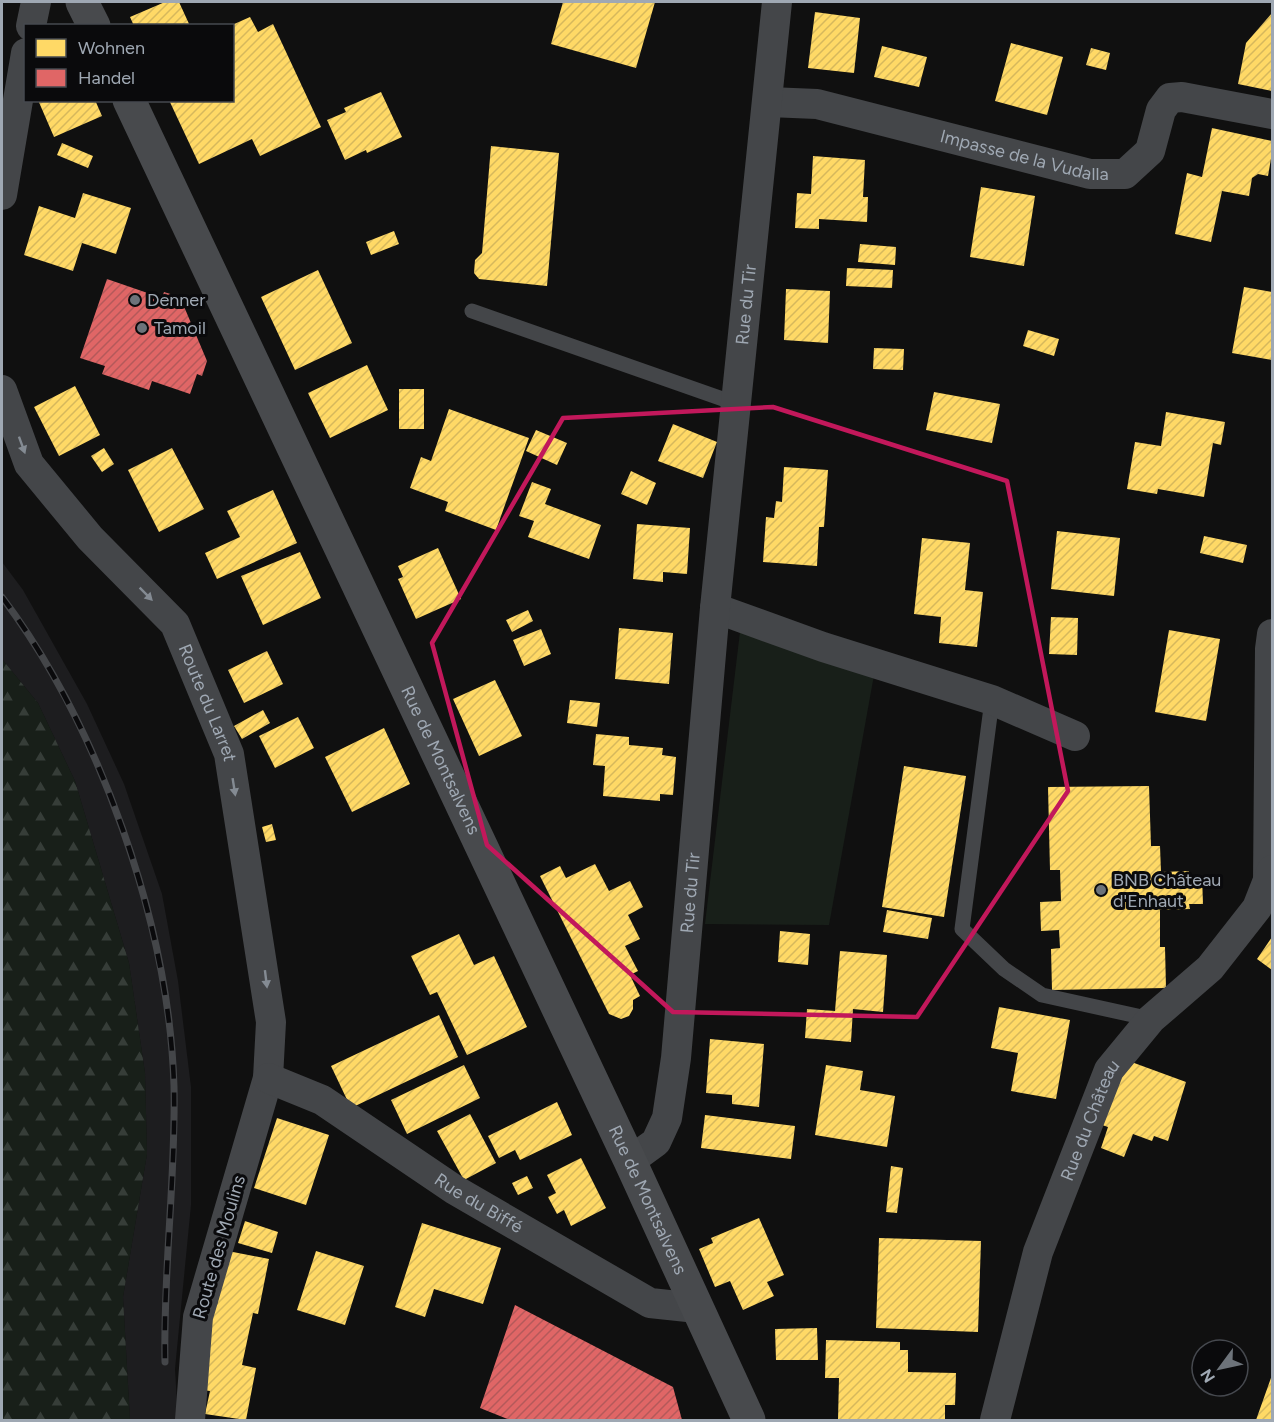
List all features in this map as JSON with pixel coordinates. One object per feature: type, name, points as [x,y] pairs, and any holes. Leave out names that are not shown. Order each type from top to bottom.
[{"type":"main road","points":[[82,2],[93,24]]},
{"type":"main road","name":"Rue de Montsalvens","points":[[130,102],[750,1420]]},
{"type":"street","points":[[31,24],[36,2]]},
{"type":"street","name":"Rue du Tir","points":[[630,1161],[656,1143],[667,1118],[676,1058],[715,608],[769,102],[777,2]]},
{"type":"street","points":[[2,195],[24,65]]},
{"type":"street","name":"Impasse de la Vudalla","points":[[769,102],[817,104],[1090,174],[1125,174],[1150,151],[1161,110],[1170,98],[1182,97],[1272,114]]},
{"type":"street","name":"Route du Larret","points":[[2,390],[29,464],[90,538],[175,624],[229,754],[271,1022],[268,1078]]},
{"type":"street","points":[[715,608],[823,646],[992,700],[1075,736]]},
{"type":"street","points":[[1270,876],[1270,649],[1272,634]]},
{"type":"street","name":"Rue du Château","points":[[995,1420],[1038,1252],[1109,1070],[1151,1019],[1210,968],[1257,908],[1270,876]]},
{"type":"street","name":"Rue du Biffé","points":[[268,1078],[321,1100],[455,1190],[650,1303],[697,1308]]},
{"type":"street","name":"Route des Moulins","points":[[190,1420],[198,1317],[268,1078]]},
{"type":"lane","points":[[472,311],[737,404]]},
{"type":"lane","points":[[992,700],[962,929],[1004,969],[1042,995],[1151,1019]]},
{"type":"highlighted area","points":[[773,407],[1007,481],[1068,791],[917,1017],[673,1012],[487,845],[432,643],[563,418]]},
{"type":"shaded area","points":[[2,562],[23,590],[87,704],[124,784],[162,894],[178,981],[191,1087],[191,1205],[175,1369],[178,1420],[130,1420],[123,1297],[147,1154],[145,1073],[129,963],[75,781],[38,703],[2,659]]},
{"type":"green space","points":[[740,632],[874,675],[829,925],[705,924]]},
{"type":"green space","points":[[2,659],[38,703],[75,781],[129,963],[145,1073],[147,1154],[123,1297],[130,1420],[2,1420]]},
{"type":"building: Wohnen","points":[[165,2],[179,2],[189,24],[133,24],[130,17]]},
{"type":"building: Wohnen","points":[[563,2],[655,2],[636,68],[551,44]]},
{"type":"building: Wohnen","points":[[815,12],[860,18],[854,73],[808,68]]},
{"type":"building: Wohnen","points":[[1272,13],[1272,91],[1238,84],[1246,43]]},
{"type":"building: Wohnen","points":[[250,17],[258,32],[273,24],[321,127],[260,156],[252,139],[199,164],[170,102],[234,102],[234,24]]},
{"type":"building: Wohnen","points":[[1011,43],[1063,57],[1047,115],[995,101]]},
{"type":"building: Wohnen","points":[[882,46],[927,57],[919,87],[874,77]]},
{"type":"building: Wohnen","points":[[1091,48],[1110,53],[1106,70],[1086,65]]},
{"type":"building: Wohnen","points":[[381,92],[402,137],[345,160],[327,120],[346,112],[344,108]]},
{"type":"building: Wohnen","points":[[39,102],[96,102],[102,116],[54,137]]},
{"type":"building: Wohnen","points":[[1212,128],[1272,141],[1272,153],[1268,176],[1258,174],[1252,178],[1249,196],[1222,191],[1211,242],[1175,234],[1187,173],[1202,177]]},
{"type":"building: Wohnen","points":[[62,143],[93,156],[88,168],[57,155]]},
{"type":"building: Wohnen","points":[[491,146],[559,153],[547,286],[479,279],[474,273],[475,260],[482,253]]},
{"type":"building: Wohnen","points":[[813,156],[865,160],[863,197],[868,197],[867,222],[819,219],[819,229],[795,228],[797,193],[811,194]]},
{"type":"building: Wohnen","points":[[981,187],[1035,196],[1024,266],[970,257]]},
{"type":"building: Wohnen","points":[[83,193],[131,208],[116,254],[82,243],[73,271],[24,255],[39,206],[75,218]]},
{"type":"building: Wohnen","points":[[394,231],[399,244],[371,255],[366,242]]},
{"type":"building: Wohnen","points":[[860,244],[896,247],[895,265],[858,262]]},
{"type":"building: Wohnen","points":[[847,268],[893,270],[892,288],[846,286]]},
{"type":"building: Wohnen","points":[[318,270],[352,343],[295,370],[261,297]]},
{"type":"building: Wohnen","points":[[1244,287],[1272,292],[1272,360],[1232,353]]},
{"type":"building: Wohnen","points":[[786,289],[830,291],[828,343],[784,340]]},
{"type":"building: Wohnen","points":[[1028,330],[1059,339],[1054,356],[1023,346]]},
{"type":"building: Wohnen","points":[[874,348],[904,349],[903,370],[873,369]]},
{"type":"building: Wohnen","points":[[367,365],[388,410],[330,438],[308,393]]},
{"type":"building: Wohnen","points":[[75,386],[100,435],[59,456],[34,407]]},
{"type":"building: Wohnen","points":[[399,389],[424,389],[424,429],[399,429]]},
{"type":"building: Wohnen","points":[[934,392],[1000,404],[992,443],[926,430]]},
{"type":"building: Wohnen","points":[[449,409],[529,438],[496,530],[445,511],[448,502],[410,488],[421,457],[431,461]]},
{"type":"building: Wohnen","points":[[1166,412],[1225,422],[1221,445],[1213,443],[1204,497],[1158,489],[1157,494],[1127,489],[1135,442],[1161,446]]},
{"type":"building: Wohnen","points":[[673,424],[717,442],[703,478],[658,461]]},
{"type":"building: Wohnen","points":[[536,430],[567,443],[557,465],[526,451]]},
{"type":"building: Wohnen","points":[[104,448],[114,464],[102,472],[91,456]]},
{"type":"building: Wohnen","points":[[172,448],[204,509],[159,532],[128,470]]},
{"type":"building: Wohnen","points":[[784,467],[828,470],[824,527],[819,527],[817,566],[763,562],[766,517],[774,518],[776,501],[782,502]]},
{"type":"building: Wohnen","points":[[631,471],[656,483],[647,505],[621,494]]},
{"type":"building: Wohnen","points":[[532,482],[551,489],[545,504],[601,525],[589,559],[528,537],[534,521],[519,516]]},
{"type":"building: Wohnen","points":[[273,490],[297,543],[217,579],[205,553],[240,537],[227,511]]},
{"type":"building: Wohnen","points":[[637,524],[690,528],[687,574],[663,572],[663,582],[633,579]]},
{"type":"building: Wohnen","points":[[1057,531],[1120,538],[1114,596],[1051,589]]},
{"type":"building: Wohnen","points":[[1204,536],[1247,545],[1243,563],[1200,553]]},
{"type":"building: Wohnen","points":[[922,538],[970,543],[965,590],[983,592],[977,647],[939,643],[941,617],[914,614]]},
{"type":"building: Wohnen","points":[[438,548],[461,599],[416,619],[398,579],[403,577],[398,566]]},
{"type":"building: Wohnen","points":[[300,552],[321,598],[263,625],[241,576]]},
{"type":"building: Wohnen","points":[[528,610],[533,621],[512,632],[506,620]]},
{"type":"building: Wohnen","points":[[1051,617],[1078,618],[1077,655],[1049,654]]},
{"type":"building: Wohnen","points":[[619,628],[673,633],[669,684],[615,679]]},
{"type":"building: Wohnen","points":[[541,629],[551,654],[524,666],[513,640]]},
{"type":"building: Wohnen","points":[[1169,630],[1220,639],[1206,721],[1155,712]]},
{"type":"building: Wohnen","points":[[267,651],[283,684],[244,703],[228,670]]},
{"type":"building: Wohnen","points":[[495,680],[522,736],[479,756],[453,699]]},
{"type":"building: Wohnen","points":[[570,700],[600,703],[597,727],[567,723]]},
{"type":"building: Wohnen","points":[[263,710],[270,723],[242,739],[234,726]]},
{"type":"building: Wohnen","points":[[298,717],[314,748],[275,768],[259,736]]},
{"type":"building: Wohnen","points":[[384,728],[410,784],[352,812],[325,757]]},
{"type":"building: Wohnen","points":[[596,734],[629,737],[629,745],[663,748],[662,755],[676,757],[673,795],[660,794],[660,801],[603,796],[605,766],[593,765]]},
{"type":"building: Wohnen","points":[[904,766],[966,776],[944,917],[882,907]]},
{"type":"building: Wohnen","points":[[1149,786],[1151,846],[1160,846],[1161,872],[1189,871],[1189,877],[1202,876],[1203,904],[1189,904],[1190,909],[1160,910],[1160,947],[1165,947],[1166,988],[1052,990],[1051,949],[1060,948],[1059,930],[1041,931],[1040,902],[1061,901],[1060,870],[1050,870],[1048,787]]},
{"type":"building: Wohnen","points":[[272,824],[276,840],[266,842],[262,827]]},
{"type":"building: Wohnen","points":[[595,864],[609,891],[630,881],[643,907],[628,915],[640,939],[625,946],[638,971],[630,975],[640,996],[633,1000],[633,1009],[629,1016],[621,1019],[609,1014],[540,876],[560,866],[566,878]]},
{"type":"building: Wohnen","points":[[887,910],[932,918],[928,939],[883,932]]},
{"type":"building: Wohnen","points":[[780,931],[810,934],[808,965],[778,962]]},
{"type":"building: Wohnen","points":[[459,934],[474,965],[494,956],[527,1027],[467,1055],[437,992],[430,995],[411,956]]},
{"type":"building: Wohnen","points":[[1272,937],[1272,970],[1257,959]]},
{"type":"building: Wohnen","points":[[840,951],[887,955],[883,1012],[853,1009],[851,1042],[805,1038],[807,1009],[835,1011]]},
{"type":"building: Wohnen","points":[[999,1007],[1070,1020],[1056,1099],[1011,1091],[1018,1053],[991,1048]]},
{"type":"building: Wohnen","points":[[439,1015],[458,1057],[351,1108],[331,1066]]},
{"type":"building: Wohnen","points":[[710,1039],[764,1044],[759,1107],[732,1104],[732,1095],[706,1093]]},
{"type":"building: Wohnen","points":[[1126,1060],[1186,1082],[1168,1141],[1154,1136],[1152,1141],[1133,1134],[1124,1157],[1101,1148],[1108,1127],[1102,1125]]},
{"type":"building: Wohnen","points":[[464,1065],[480,1098],[407,1134],[391,1100]]},
{"type":"building: Wohnen","points":[[826,1065],[863,1071],[860,1090],[895,1096],[887,1147],[815,1135]]},
{"type":"building: Wohnen","points":[[557,1102],[572,1135],[520,1160],[515,1150],[499,1158],[488,1136]]},
{"type":"building: Wohnen","points":[[470,1114],[496,1163],[464,1180],[437,1131]]},
{"type":"building: Wohnen","points":[[705,1115],[795,1126],[791,1159],[701,1148]]},
{"type":"building: Wohnen","points":[[277,1118],[329,1135],[306,1205],[254,1188]]},
{"type":"building: Wohnen","points":[[581,1158],[606,1208],[571,1226],[564,1210],[557,1214],[548,1197],[556,1193],[547,1175]]},
{"type":"building: Wohnen","points":[[891,1166],[903,1168],[897,1213],[886,1212]]},
{"type":"building: Wohnen","points":[[527,1176],[533,1188],[518,1195],[512,1183]]},
{"type":"building: Wohnen","points":[[759,1218],[784,1275],[767,1282],[774,1296],[743,1310],[730,1281],[715,1287],[699,1249],[713,1243],[711,1238]]},
{"type":"building: Wohnen","points":[[245,1221],[278,1232],[272,1253],[238,1243]]},
{"type":"building: Wohnen","points":[[422,1223],[501,1248],[483,1304],[434,1289],[425,1317],[395,1307]]},
{"type":"building: Wohnen","points":[[879,1238],[981,1241],[978,1332],[876,1328]]},
{"type":"building: Wohnen","points":[[228,1251],[269,1259],[258,1314],[253,1313],[242,1365],[256,1368],[246,1420],[205,1414],[210,1391],[195,1389],[212,1304],[217,1305]]},
{"type":"building: Wohnen","points":[[316,1251],[364,1266],[345,1325],[297,1310]]},
{"type":"building: Wohnen","points":[[817,1328],[818,1360],[776,1360],[775,1329]]},
{"type":"building: Wohnen","points":[[826,1340],[900,1342],[900,1350],[908,1350],[908,1372],[956,1373],[955,1405],[945,1405],[945,1420],[838,1420],[839,1378],[825,1378]]},
{"type":"building: Wohnen","points":[[1272,1375],[1272,1420],[1256,1420]]},
{"type":"building: Handel","name":"Tamoil","points":[[107,279],[162,298],[164,292],[180,297],[207,361],[202,376],[197,374],[190,394],[152,381],[149,390],[102,374],[105,366],[80,358]]},
{"type":"building: Handel","points":[[515,1305],[673,1387],[682,1420],[510,1420],[480,1408]]},
{"type":"railway","points":[[2,597],[37,648],[69,705],[98,765],[143,894],[159,959],[169,1023],[174,1086],[165,1362]]},
{"type":"place","name":"Denner","points":[[135,300]]},
{"type":"place","name":"Tamoil","points":[[142,328]]},
{"type":"place","name":"BNB Château d'Enhaut","points":[[1101,890]]}]
